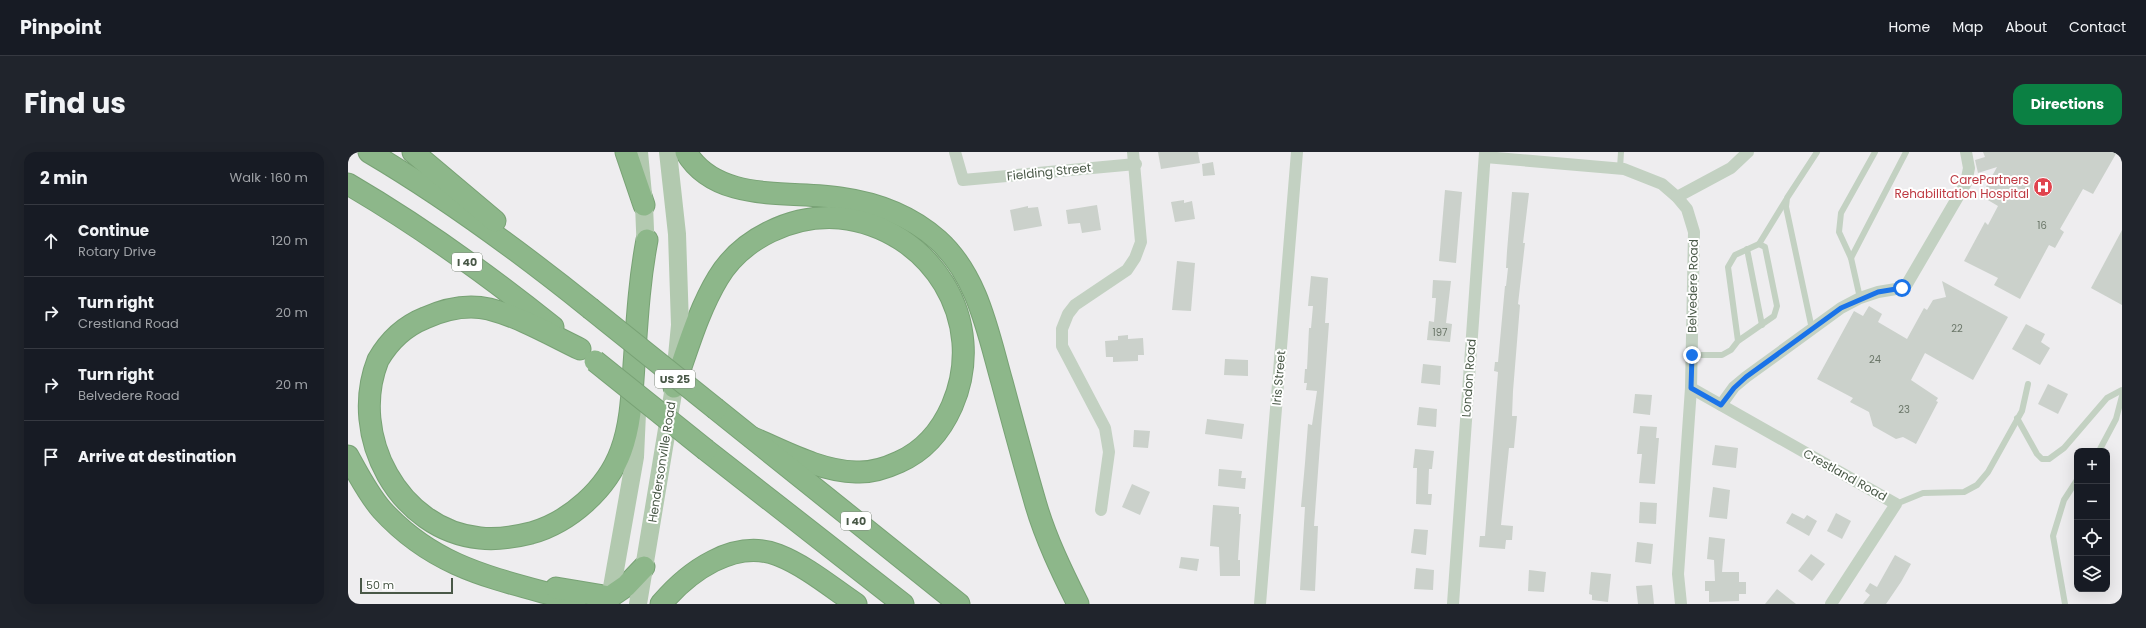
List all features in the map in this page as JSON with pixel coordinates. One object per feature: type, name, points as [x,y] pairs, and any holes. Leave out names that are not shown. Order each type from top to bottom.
[{"type":"highway","name":"I 40","points":[[370,152],[434,192],[539,267],[959,604]]},
{"type":"highway","points":[[413,152],[486,211],[539,267]]},
{"type":"highway","points":[[626,152],[644,205]]},
{"type":"highway","points":[[686,152],[704,172],[720,182],[738,188],[841,198],[872,204],[895,212],[916,223],[938,241],[952,256],[966,275],[985,321],[1036,507],[1055,557],[1078,604]]},
{"type":"highway","name":"I 40","points":[[348,184],[420,229],[476,268],[903,604]]},
{"type":"highway","points":[[674,387],[705,302],[718,277],[736,256],[758,238],[780,226],[803,220],[828,217],[853,220],[880,227],[905,241],[927,260],[943,281],[957,309],[962,335],[963,366],[957,394],[947,418],[929,443],[912,456],[883,469],[858,473],[835,471],[753,438]]},
{"type":"highway","points":[[588,355],[541,330],[488,309],[464,307],[439,312],[417,322],[401,332],[384,350],[373,368],[364,394],[362,415],[366,443],[379,470],[398,498],[423,519],[450,531],[480,538],[512,538],[541,530],[571,515],[597,490],[621,451],[627,427],[631,398],[640,275],[647,240]]},
{"type":"highway","points":[[348,456],[362,481],[381,509],[404,532],[438,556],[472,571],[565,598],[575,604]]},
{"type":"highway","points":[[662,604],[676,587],[700,568],[725,556],[753,550],[777,555],[800,566],[856,604]]},
{"type":"highway","points":[[515,584],[551,587],[609,600],[626,586],[644,567]]},
{"type":"main road","name":"US 25","points":[[609,600],[635,457],[647,240],[639,152]]},
{"type":"main road","name":"Hendersonville Road","points":[[638,604],[674,387],[680,325],[678,234],[668,152]]},
{"type":"street","name":"Fielding Street","points":[[955,152],[963,180],[1134,158]]},
{"type":"street","name":"Iris Street","points":[[1260,604],[1297,152]]},
{"type":"street","points":[[1677,197],[1731,168],[1748,152]]},
{"type":"street","points":[[1721,405],[1734,388],[1746,377],[1841,308],[1860,298],[1878,292],[1902,288],[1910,281],[1966,183],[1969,168],[1966,152]]},
{"type":"street","name":"Belvedere Road","points":[[1485,155],[1620,168],[1662,184],[1677,197],[1687,209],[1694,232],[1691,388],[1678,574],[1681,604]]},
{"type":"street","name":"London Road","points":[[1453,604],[1485,155]]},
{"type":"street","points":[[1102,510],[1109,452],[1106,428],[1062,346],[1062,329],[1068,314],[1075,304],[1127,270],[1136,258],[1141,242],[1134,158]]},
{"type":"street","name":"Crestland Road","points":[[1691,388],[1896,504],[1831,604]]},
{"type":"lane","points":[[1620,168],[1621,152]]},
{"type":"lane","points":[[1738,341],[1728,267],[1735,255],[1759,244],[1817,152]]},
{"type":"lane","points":[[1860,298],[1852,258],[1839,232],[1842,213],[1875,152]]},
{"type":"lane","points":[[1852,258],[1906,152]]},
{"type":"lane","points":[[1787,198],[1786,207],[1812,329]]},
{"type":"lane","points":[[1692,355],[1722,354],[1731,350],[1738,341],[1774,316],[1777,306],[1765,248],[1759,244]]},
{"type":"lane","points":[[1747,249],[1762,325]]},
{"type":"lane","points":[[1896,504],[1923,493],[1964,492],[1977,485],[1988,472],[2022,411],[2028,384]]},
{"type":"lane","points":[[2017,418],[2037,454],[2042,459],[2049,460],[2064,448],[2107,398],[2122,390]]},
{"type":"lane","points":[[2101,448],[2116,419],[2122,396]]},
{"type":"lane","points":[[2065,604],[2053,536],[2064,500],[2074,484]]},
{"type":"building","points":[[1158,152],[1198,152],[1200,163],[1161,169]]},
{"type":"building","points":[[1983,152],[2117,152],[2093,194],[2083,189],[2060,229],[2064,232],[2055,248],[2049,245],[2020,299],[1994,285],[1998,278],[1964,261],[1985,222],[1988,225],[1998,206],[1981,196],[1997,167],[1978,173],[1975,160],[1985,157]]},
{"type":"building","points":[[1213,162],[1215,175],[1203,176],[1202,164]]},
{"type":"building","points":[[1445,190],[1462,192],[1456,263],[1439,261]]},
{"type":"building","points":[[1512,192],[1529,193],[1518,304],[1520,305],[1513,391],[1512,416],[1517,416],[1514,448],[1509,448],[1501,525],[1513,526],[1512,540],[1506,540],[1505,549],[1479,547],[1480,536],[1485,536],[1498,372],[1494,371],[1495,362],[1498,362],[1508,268],[1506,268]]},
{"type":"building","points":[[1184,200],[1184,203],[1192,201],[1195,219],[1175,222],[1171,202]]},
{"type":"building","points":[[1097,205],[1101,230],[1082,233],[1080,223],[1068,224],[1066,210]]},
{"type":"building","points":[[1028,206],[1028,208],[1038,207],[1042,226],[1014,231],[1010,210]]},
{"type":"building","points":[[2122,230],[2122,305],[2091,288]]},
{"type":"building","points":[[1177,261],[1195,263],[1191,311],[1172,310]]},
{"type":"building","points":[[1311,276],[1328,278],[1325,323],[1329,323],[1314,526],[1318,526],[1315,591],[1300,590],[1305,507],[1301,507],[1308,424],[1312,425],[1317,391],[1306,390],[1307,383],[1304,383],[1305,369],[1307,369],[1309,328],[1311,328],[1313,306],[1308,306]]},
{"type":"building","points":[[1433,280],[1451,281],[1446,323],[1452,324],[1450,342],[1427,340],[1429,321],[1434,322],[1436,298],[1432,298]]},
{"type":"building","points":[[1942,281],[2008,317],[1973,380],[1925,353],[1911,380],[1938,398],[1936,401],[1938,402],[1916,444],[1903,437],[1896,439],[1873,426],[1869,412],[1850,402],[1853,398],[1817,379],[1854,311],[1863,316],[1869,306],[1882,314],[1878,322],[1907,339],[1924,308],[1927,310],[1933,300],[1946,297]]},
{"type":"building","points":[[2026,324],[2045,334],[2041,342],[2050,348],[2040,365],[2012,349]]},
{"type":"building","points":[[1128,335],[1128,339],[1143,338],[1144,355],[1138,355],[1138,361],[1113,362],[1113,357],[1106,357],[1105,341],[1118,340],[1118,336]]},
{"type":"building","points":[[1225,359],[1248,360],[1248,376],[1224,375]]},
{"type":"building","points":[[1423,364],[1441,366],[1440,385],[1421,383]]},
{"type":"building","points":[[2048,384],[2068,394],[2058,414],[2038,404]]},
{"type":"building","points":[[1635,394],[1652,395],[1650,415],[1633,413]]},
{"type":"building","points":[[1419,407],[1437,409],[1436,427],[1417,425]]},
{"type":"building","points":[[1207,419],[1244,424],[1242,439],[1205,434]]},
{"type":"building","points":[[1640,426],[1657,427],[1656,438],[1659,438],[1655,484],[1639,483],[1642,454],[1637,454]]},
{"type":"building","points":[[1134,430],[1150,431],[1148,448],[1133,447]]},
{"type":"building","points":[[1715,445],[1738,448],[1736,468],[1712,465]]},
{"type":"building","points":[[1415,449],[1434,451],[1432,469],[1429,469],[1428,494],[1432,494],[1431,505],[1416,504],[1417,468],[1413,468]]},
{"type":"building","points":[[1219,469],[1242,471],[1241,478],[1246,478],[1245,489],[1218,486]]},
{"type":"building","points":[[1132,484],[1150,492],[1140,515],[1122,507]]},
{"type":"building","points":[[1713,487],[1730,490],[1727,519],[1709,517]]},
{"type":"building","points":[[1640,502],[1657,503],[1656,524],[1639,523]]},
{"type":"building","points":[[1213,505],[1239,507],[1239,514],[1241,514],[1238,560],[1240,560],[1240,576],[1220,576],[1219,547],[1210,546]]},
{"type":"building","points":[[1792,513],[1804,519],[1807,515],[1817,521],[1809,536],[1786,523]]},
{"type":"building","points":[[1836,513],[1851,521],[1842,539],[1827,531]]},
{"type":"building","points":[[1414,529],[1428,530],[1426,555],[1411,553]]},
{"type":"building","points":[[1709,537],[1725,539],[1722,572],[1739,572],[1739,582],[1746,582],[1746,594],[1739,594],[1739,601],[1709,602],[1709,591],[1705,591],[1705,581],[1715,581],[1714,560],[1707,559]]},
{"type":"building","points":[[1637,542],[1653,544],[1651,564],[1635,562]]},
{"type":"building","points":[[1811,554],[1825,564],[1812,581],[1798,571]]},
{"type":"building","points":[[1895,555],[1911,564],[1901,582],[1886,604],[1863,604],[1870,595],[1865,591],[1870,583],[1877,587]]},
{"type":"building","points":[[1181,557],[1199,559],[1197,571],[1179,568]]},
{"type":"building","points":[[1416,568],[1434,570],[1433,590],[1414,589]]},
{"type":"building","points":[[1529,570],[1546,572],[1544,592],[1528,591]]},
{"type":"building","points":[[1591,572],[1611,574],[1608,602],[1592,600],[1592,595],[1589,594]]},
{"type":"building","points":[[1652,585],[1654,604],[1638,604],[1636,586]]},
{"type":"building","points":[[1777,589],[1796,604],[1765,604]]},
{"type":"place","name":"CarePartners Rehabilitation Hospital","points":[[2043,187]]},
{"type":"route","points":[[1692,355],[1691,388],[1721,405],[1726,396],[1746,377],[1841,308],[1860,298],[1878,292],[1902,288]]}]
